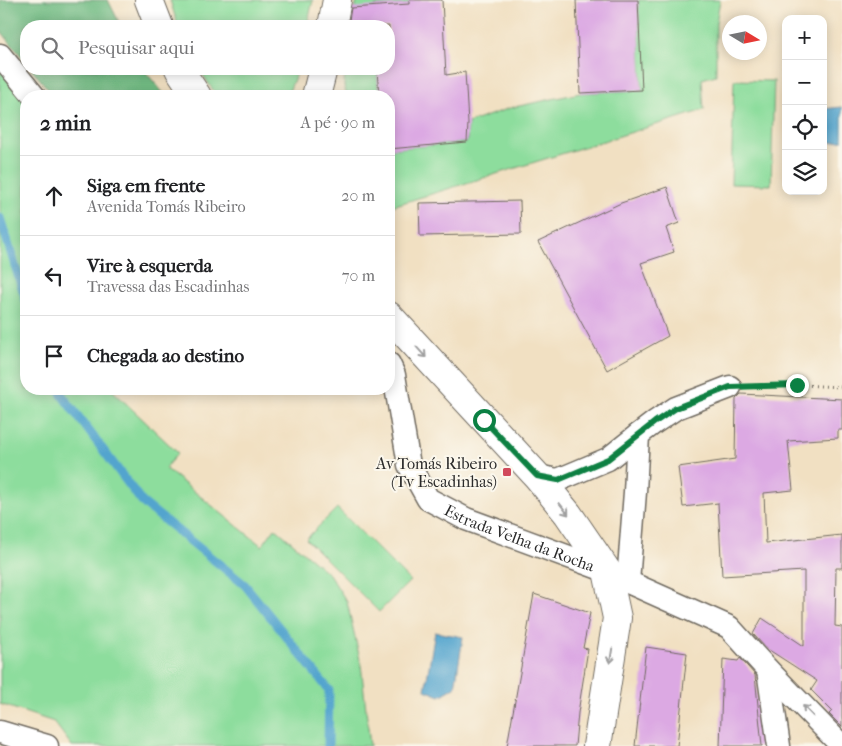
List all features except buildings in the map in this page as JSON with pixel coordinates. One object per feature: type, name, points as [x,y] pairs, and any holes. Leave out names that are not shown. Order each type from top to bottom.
[{"type":"street","points":[[149,0],[157,20]]},
{"type":"street","points":[[333,20],[337,0]]},
{"type":"street","points":[[0,55],[29,90]]},
{"type":"street","points":[[183,75],[193,90]]},
{"type":"street","points":[[395,322],[537,476],[617,577]]},
{"type":"street","name":"Estrada Velha da Rocha","points":[[395,381],[409,465],[428,499],[466,519],[617,577],[729,627],[842,746]]},
{"type":"street","points":[[537,476],[558,480],[608,459],[676,408],[730,387]]},
{"type":"street","points":[[597,746],[617,618],[617,577],[636,492],[638,435]]},
{"type":"street","points":[[768,670],[779,746]]},
{"type":"street","points":[[0,732],[47,746]]},
{"type":"path","points":[[730,387],[797,385],[842,387]]},
{"type":"green space","points":[[0,0],[108,0],[118,20],[20,20],[20,55],[0,30]]},
{"type":"green space","points":[[170,0],[313,0],[308,20],[176,20]]},
{"type":"green space","points":[[357,0],[409,0],[409,4],[375,6],[375,20],[353,20]]},
{"type":"green space","points":[[638,0],[720,0],[716,23],[716,75],[702,79],[704,110],[395,205],[395,148],[467,142],[468,123],[510,108],[580,93],[642,90]]},
{"type":"green space","points":[[0,69],[20,94],[20,395],[117,395],[178,453],[165,468],[262,546],[275,528],[329,574],[347,602],[361,664],[370,746],[72,746],[54,722],[0,704]]},
{"type":"green space","points":[[36,75],[148,75],[161,90],[49,90]]},
{"type":"green space","points":[[203,75],[296,75],[290,90],[213,90]]},
{"type":"green space","points":[[345,75],[377,75],[379,90],[345,90]]},
{"type":"green space","points":[[734,80],[774,81],[771,185],[731,184]]},
{"type":"green space","points":[[337,508],[410,581],[379,612],[306,539]]},
{"type":"water","points":[[842,107],[842,141],[827,143],[827,109]]},
{"type":"water","points":[[435,632],[463,637],[455,687],[440,696],[425,690]]},
{"type":"waterway","points":[[0,218],[20,281]]},
{"type":"waterway","points":[[62,395],[142,502],[245,585],[329,690],[328,746]]},
{"type":"place","name":"Av Tomás Ribeiro (Tv Escadinhas)","points":[[507,472]]},
{"type":"route","points":[[484,420],[537,476],[558,480],[608,459],[676,408],[730,387],[797,385]]}]
